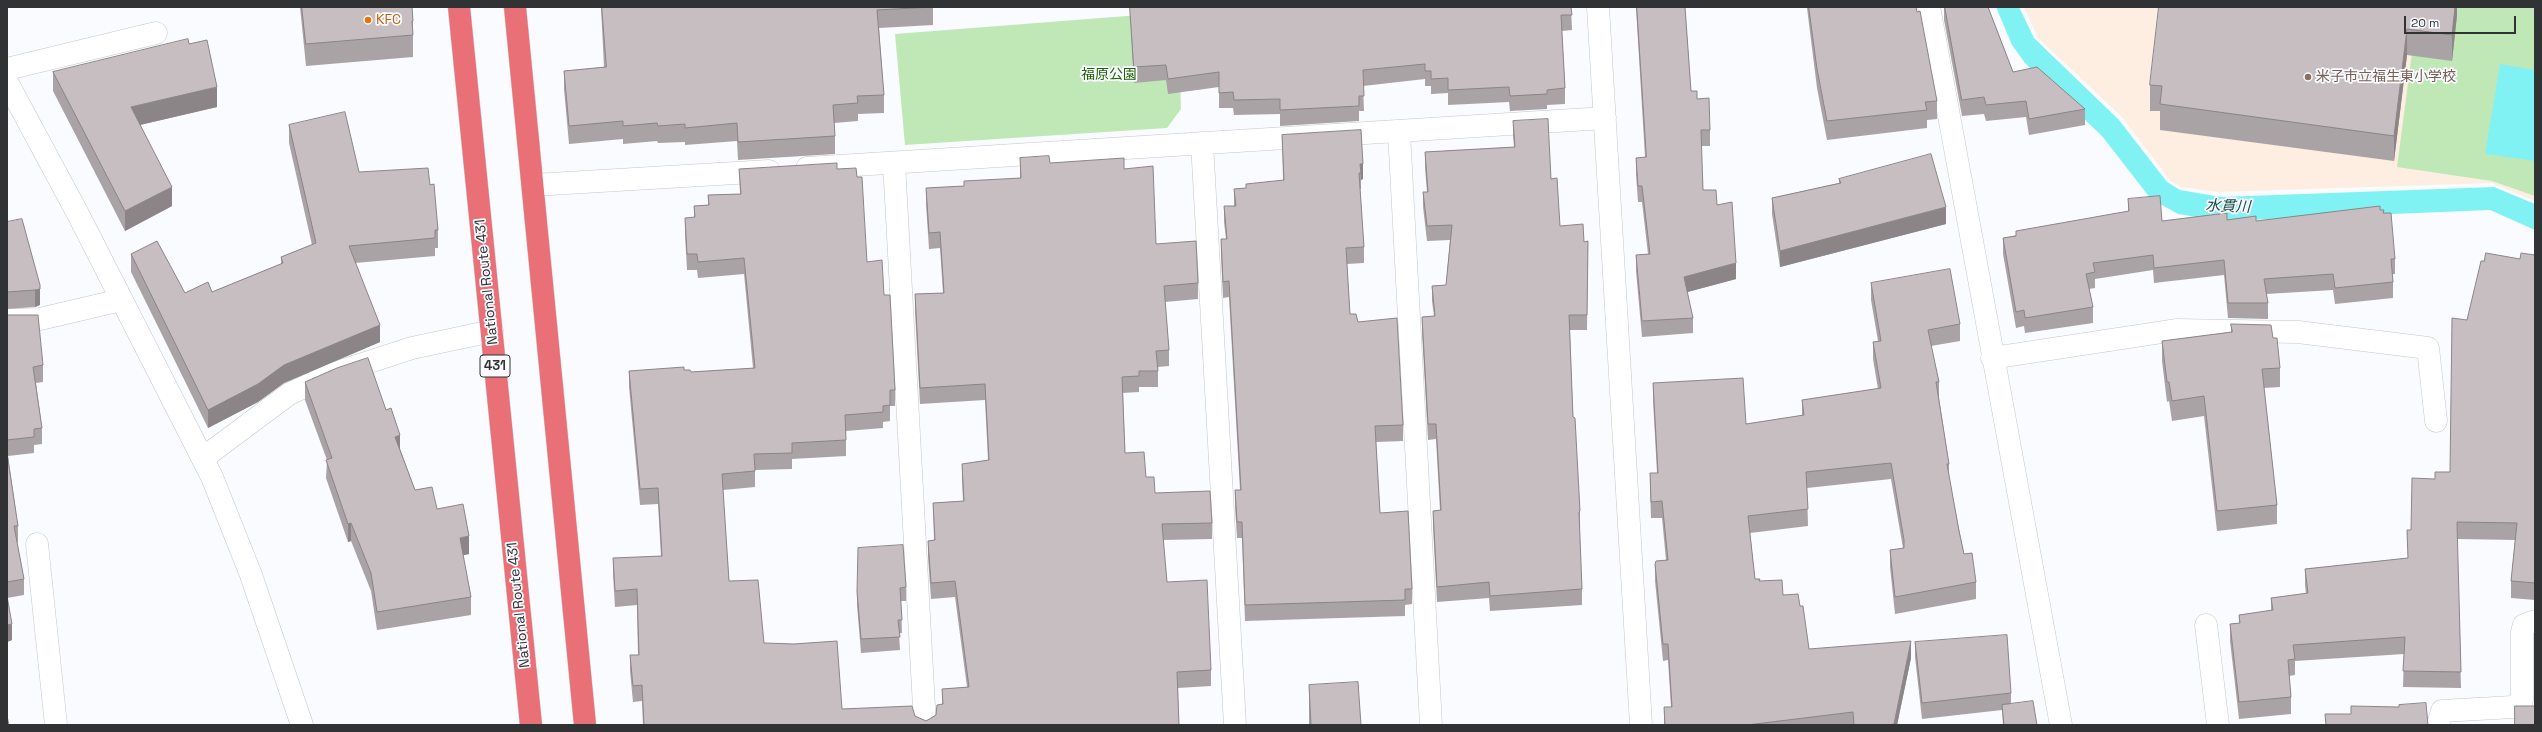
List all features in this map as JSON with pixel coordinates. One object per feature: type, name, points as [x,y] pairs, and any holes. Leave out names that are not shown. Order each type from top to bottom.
[{"type":"highway","name":"National Route 431","points":[[459,7],[530,725]]},
{"type":"highway","points":[[515,7],[585,725]]},
{"type":"street","points":[[1598,7],[1641,725]]},
{"type":"street","points":[[1929,7],[1992,358],[2061,725]]},
{"type":"street","points":[[7,69],[156,33]]},
{"type":"street","points":[[7,82],[78,214],[203,458],[251,575],[302,725]]},
{"type":"street","points":[[533,185],[1605,118]]},
{"type":"street","points":[[1399,132],[1431,725]]},
{"type":"street","points":[[1202,143],[1235,725]]},
{"type":"street","points":[[894,163],[925,725]]},
{"type":"street","points":[[7,320],[40,320],[121,300]]},
{"type":"street","points":[[1992,358],[2176,330],[2298,332],[2428,348],[2436,421]]},
{"type":"street","points":[[203,458],[289,394],[332,374],[412,348],[492,331]]},
{"type":"street","points":[[37,544],[56,725]]},
{"type":"street","points":[[2438,725],[2442,711],[2513,707],[2519,704],[2522,700],[2522,632],[2524,625],[2535,621]]},
{"type":"street","points":[[2206,625],[2218,725]]},
{"type":"shaded area","name":"米子市立福生東小学校","points":[[2024,7],[2535,7],[2535,201],[2492,183],[2218,192],[2180,187],[2169,179],[2122,117],[2038,38]]},
{"type":"green space","points":[[2418,7],[2535,7],[2535,196],[2492,181],[2397,167]]},
{"type":"green space","name":"福原公園","points":[[1178,12],[1181,109],[1167,128],[905,145],[895,34]]},
{"type":"water","name":"水貫川","points":[[1996,7],[2019,7],[2034,38],[2119,120],[2167,182],[2180,190],[2221,197],[2494,187],[2535,204],[2535,230],[2490,210],[2221,221],[2178,214],[2151,199],[2102,136],[2025,63],[2012,45]]},
{"type":"water","points":[[2500,64],[2535,70],[2535,161],[2485,154]]},
{"type":"building","points":[[302,7],[412,7],[413,35],[306,44]]},
{"type":"building","points":[[602,7],[933,7],[877,10],[884,95],[857,96],[858,103],[833,105],[835,136],[738,142],[737,123],[685,128],[685,124],[658,126],[657,123],[623,126],[623,121],[569,126],[564,71],[606,67]]},
{"type":"building","points":[[1130,7],[1571,7],[1572,15],[1561,15],[1565,88],[1547,90],[1547,94],[1510,96],[1509,87],[1448,90],[1448,78],[1431,79],[1431,71],[1425,71],[1425,64],[1363,70],[1364,96],[1359,96],[1359,106],[1280,110],[1280,99],[1234,100],[1233,92],[1219,93],[1219,72],[1168,79],[1166,65],[1134,67]]},
{"type":"building","points":[[1637,7],[1685,7],[1691,91],[1697,91],[1697,99],[1709,98],[1710,130],[1701,130],[1703,190],[1716,190],[1717,205],[1732,202],[1736,263],[1684,277],[1693,318],[1642,321],[1636,255],[1650,254],[1642,186],[1638,186],[1636,158],[1646,157]]},
{"type":"building","points":[[1809,7],[1916,7],[1917,12],[1920,11],[1937,101],[1925,102],[1927,110],[1827,121],[1817,69]]},
{"type":"building","points":[[1945,7],[1988,7],[2013,72],[2037,67],[2085,109],[2029,119],[2026,101],[1986,105],[1984,97],[1962,100]]},
{"type":"building","points":[[2159,7],[2455,7],[2452,35],[2407,29],[2394,136],[2160,104],[2162,86],[2150,85]]},
{"type":"building","points":[[188,39],[189,44],[207,40],[217,87],[131,107],[172,187],[125,211],[53,72]]},
{"type":"building","points":[[345,112],[359,172],[428,168],[430,185],[434,184],[438,230],[435,230],[435,238],[349,246],[380,325],[284,365],[258,384],[208,410],[131,254],[157,241],[185,293],[208,282],[212,292],[283,263],[281,257],[316,243],[289,125]]},
{"type":"building","points":[[1548,119],[1551,179],[1557,178],[1560,226],[1583,224],[1584,242],[1588,241],[1587,315],[1569,315],[1573,417],[1575,418],[1580,511],[1582,589],[1490,596],[1489,582],[1437,587],[1433,511],[1441,510],[1436,424],[1428,424],[1422,317],[1435,316],[1432,286],[1446,285],[1452,225],[1427,226],[1423,192],[1428,192],[1425,152],[1515,147],[1513,121]]},
{"type":"building","points":[[1361,130],[1363,164],[1360,164],[1361,173],[1359,173],[1364,247],[1346,248],[1350,314],[1356,314],[1358,322],[1397,318],[1403,425],[1375,426],[1380,513],[1408,511],[1412,589],[1405,589],[1405,600],[1245,605],[1242,522],[1237,522],[1235,490],[1241,490],[1229,281],[1223,282],[1221,239],[1227,239],[1224,206],[1236,206],[1234,189],[1246,188],[1246,184],[1284,180],[1282,135]]},
{"type":"building","points":[[1931,154],[1946,207],[1780,251],[1772,198],[1841,183],[1839,179]]},
{"type":"building","points":[[1049,156],[1050,163],[1124,158],[1124,169],[1153,166],[1156,244],[1196,241],[1198,283],[1164,286],[1169,350],[1156,351],[1158,371],[1139,371],[1139,376],[1122,377],[1125,453],[1144,452],[1146,477],[1154,477],[1155,493],[1210,491],[1212,523],[1162,524],[1167,582],[1207,580],[1211,670],[1177,672],[1179,725],[644,725],[642,685],[633,686],[630,655],[639,655],[637,589],[615,591],[613,558],[662,556],[658,488],[640,489],[629,371],[684,367],[684,370],[690,370],[691,372],[755,368],[744,258],[698,262],[697,254],[687,254],[685,218],[695,217],[694,206],[709,205],[708,195],[741,194],[739,169],[837,163],[837,169],[856,168],[857,177],[862,177],[867,262],[882,260],[884,295],[890,295],[895,390],[890,390],[890,405],[883,406],[883,412],[845,415],[846,440],[792,443],[792,453],[754,454],[755,471],[722,474],[729,581],[758,580],[764,643],[794,644],[837,641],[842,709],[912,706],[915,716],[926,721],[936,715],[937,705],[943,704],[942,689],[969,687],[955,581],[931,583],[928,541],[935,540],[933,503],[964,501],[962,464],[989,460],[985,384],[920,388],[915,294],[944,293],[940,232],[929,233],[926,188],[964,186],[964,181],[1021,178],[1020,158]]},
{"type":"building","points":[[2160,196],[2162,221],[2227,213],[2227,220],[2256,216],[2256,221],[2380,206],[2380,210],[2384,210],[2383,213],[2391,213],[2395,259],[2391,259],[2393,282],[2335,288],[2333,274],[2264,279],[2268,303],[2228,303],[2224,260],[2154,268],[2153,255],[2093,263],[2095,272],[2086,274],[2093,307],[2025,318],[2024,310],[2016,312],[2003,238],[2016,236],[2016,231],[2129,211],[2128,199]]},
{"type":"building","points":[[22,219],[40,289],[7,292],[7,222]]},
{"type":"building","points":[[2486,253],[2520,259],[2521,253],[2535,255],[2535,583],[2511,581],[2517,523],[2457,522],[2461,672],[2403,671],[2405,637],[2293,645],[2295,659],[2288,660],[2291,697],[2239,702],[2230,624],[2240,623],[2239,615],[2273,610],[2271,598],[2308,593],[2305,569],[2408,558],[2407,530],[2411,530],[2412,478],[2435,479],[2435,472],[2450,472],[2452,318],[2467,320],[2481,261],[2484,261]]},
{"type":"building","points":[[1950,269],[1960,324],[1928,330],[1939,382],[1936,382],[1949,464],[1947,464],[1959,531],[1964,554],[1972,553],[1976,582],[1895,597],[1890,550],[1904,548],[1904,540],[1891,463],[1806,472],[1808,509],[1748,516],[1755,579],[1760,579],[1759,581],[1782,580],[1783,595],[1798,594],[1800,606],[1803,606],[1809,649],[1911,641],[1894,724],[1854,725],[1853,712],[1747,725],[1665,725],[1664,707],[1672,707],[1668,644],[1663,644],[1655,564],[1656,561],[1668,560],[1662,501],[1651,502],[1650,473],[1658,473],[1653,383],[1743,378],[1746,424],[1804,415],[1802,400],[1881,388],[1873,342],[1881,341],[1871,283]]},
{"type":"building","points":[[7,315],[38,315],[43,365],[33,367],[42,428],[34,429],[34,437],[7,440]]},
{"type":"building","points":[[2231,324],[2271,325],[2273,338],[2277,338],[2280,368],[2262,369],[2277,505],[2217,511],[2204,396],[2172,401],[2169,382],[2167,382],[2162,341],[2232,332]]},
{"type":"building","points":[[368,358],[386,410],[391,408],[400,435],[395,437],[415,490],[432,487],[437,509],[463,504],[469,536],[460,538],[471,597],[377,612],[371,573],[351,523],[348,524],[326,460],[332,458],[305,382],[337,368]]},
{"type":"building","points":[[7,453],[18,526],[14,526],[24,579],[7,582]]},
{"type":"building","points":[[903,545],[906,587],[900,588],[902,620],[898,620],[900,637],[861,639],[857,592],[858,548]]},
{"type":"building","points":[[7,596],[12,624],[7,625]]},
{"type":"building","points":[[2007,635],[2011,693],[1922,703],[1915,642]]},
{"type":"building","points":[[1358,682],[1361,725],[1311,725],[1309,685]]},
{"type":"building","points":[[2033,701],[2037,725],[2004,725],[2002,705]]},
{"type":"building","points":[[2426,703],[2428,725],[2326,725],[2325,714],[2351,714],[2351,706],[2399,707],[2399,705]]},
{"type":"building","points":[[2515,706],[2535,706],[2535,725],[2515,725]]},
{"type":"place","name":"KFC","points":[[368,20]]},
{"type":"place","name":"米子市立福生東小学校","points":[[2308,77]]}]
